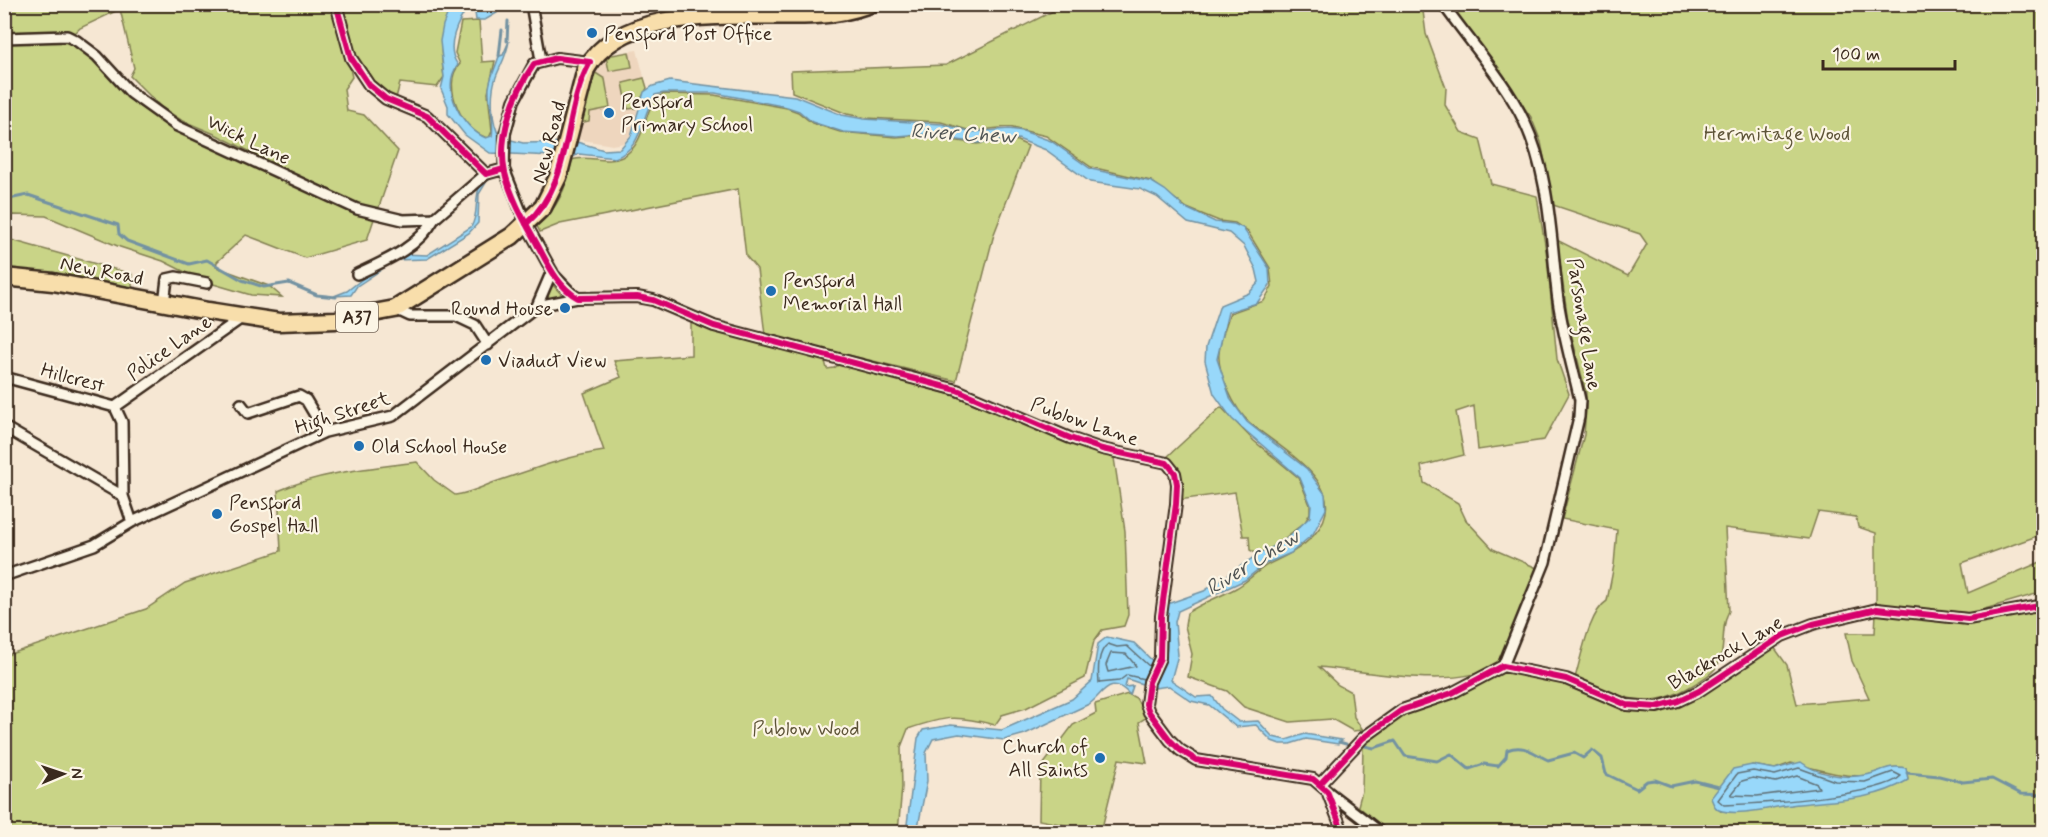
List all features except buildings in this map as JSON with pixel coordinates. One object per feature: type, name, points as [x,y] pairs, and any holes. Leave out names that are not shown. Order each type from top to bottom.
[{"type":"highway","name":"A37","points":[[590,62],[599,51],[618,38],[645,26],[664,21],[706,16],[819,15],[870,4]]},
{"type":"highway","name":"New Road","points":[[4,277],[52,282],[243,317],[315,322],[395,309],[478,258],[526,224],[548,201],[561,164],[583,78],[590,62]]},
{"type":"street","points":[[336,4],[351,58],[369,86],[387,99],[427,116],[486,174]]},
{"type":"street","points":[[531,4],[541,60]]},
{"type":"street","name":"Parsonage Lane","points":[[1443,4],[1524,119],[1533,141],[1554,249],[1557,293],[1580,400],[1579,417],[1545,562],[1503,666]]},
{"type":"street","name":"Wick Lane","points":[[4,38],[67,36],[97,56],[131,93],[177,126],[357,209],[403,220],[434,219]]},
{"type":"street","points":[[578,297],[562,285],[552,272],[526,224],[504,169],[505,134],[519,91],[528,72],[541,60],[575,58],[590,62]]},
{"type":"street","points":[[357,274],[406,249],[425,233],[434,219],[486,174],[504,169]]},
{"type":"street","points":[[537,306],[552,272]]},
{"type":"street","points":[[164,303],[167,279],[176,278],[207,283]]},
{"type":"street","name":"High Street","points":[[4,576],[94,544],[132,522],[325,432],[393,416],[537,306],[578,297]]},
{"type":"street","name":"Publow Lane","points":[[578,297],[637,297],[653,300],[714,326],[957,390],[1070,438],[1102,449],[1167,463],[1178,484],[1161,615],[1160,658],[1149,682],[1146,698],[1149,712],[1170,740],[1180,750],[1196,760],[1301,775],[1324,788],[1380,832]]},
{"type":"street","points":[[395,309],[410,316],[456,316],[475,325],[488,345]]},
{"type":"street","name":"Police Lane","points":[[115,407],[243,317]]},
{"type":"street","name":"Hillcrest","points":[[4,377],[115,407],[122,422],[123,495],[132,522]]},
{"type":"street","points":[[241,404],[248,413],[299,396],[306,400],[325,432]]},
{"type":"street","points":[[4,427],[123,495]]},
{"type":"street","name":"Blackrock Lane","points":[[1503,666],[1566,679],[1627,705],[1658,707],[1700,691],[1782,636],[1813,624],[1877,609],[1968,619],[2043,605]]},
{"type":"street","points":[[1343,832],[1324,788],[1349,751],[1402,710],[1452,693],[1503,666]]},
{"type":"shaded area","name":"Pensford Primary School","points":[[637,50],[647,88],[642,93],[631,134],[624,143],[612,145],[576,139],[595,67],[604,55]]},
{"type":"green space","points":[[4,5],[335,5],[352,77],[344,89],[347,111],[364,115],[398,151],[378,210],[360,207],[217,135],[181,120],[161,107],[130,76],[134,68],[120,9],[80,28],[74,34],[5,35]]},
{"type":"green space","points":[[338,5],[451,5],[442,40],[441,56],[444,77],[437,87],[400,83],[396,98],[382,93],[371,84],[362,73],[349,47]]},
{"type":"green space","points":[[1065,5],[1431,5],[1423,11],[1426,34],[1446,88],[1445,105],[1461,132],[1480,139],[1491,184],[1537,196],[1547,257],[1557,359],[1569,394],[1544,440],[1478,450],[1474,406],[1456,412],[1464,455],[1421,466],[1424,483],[1458,503],[1466,520],[1493,549],[1537,568],[1499,664],[1482,672],[1437,678],[1319,667],[1338,685],[1351,692],[1354,717],[1363,730],[1353,731],[1332,719],[1290,722],[1244,707],[1227,691],[1188,677],[1192,654],[1185,626],[1187,613],[1230,591],[1265,567],[1299,548],[1314,535],[1325,517],[1326,500],[1320,485],[1309,470],[1249,422],[1238,409],[1221,370],[1220,348],[1230,313],[1264,301],[1272,286],[1270,268],[1248,232],[1235,223],[1219,221],[1187,208],[1151,181],[1091,167],[1046,136],[1009,127],[971,131],[941,122],[867,118],[847,114],[792,92],[791,71],[946,65]]},
{"type":"green space","name":"Hermitage Wood","points":[[1450,5],[2043,5],[2043,554],[2037,536],[1962,563],[1968,593],[2043,561],[2043,592],[1971,613],[1876,605],[1876,533],[1858,527],[1856,517],[1818,512],[1809,539],[1725,528],[1729,611],[1724,625],[1723,648],[1719,662],[1708,676],[1676,694],[1661,699],[1647,700],[1621,696],[1575,678],[1595,615],[1607,601],[1614,565],[1617,530],[1562,519],[1584,435],[1586,393],[1568,321],[1557,240],[1628,276],[1647,244],[1640,234],[1553,205],[1541,142],[1531,117]]},
{"type":"green space","points":[[479,21],[482,62],[495,61],[488,93],[492,131],[489,138],[471,128],[463,118],[457,107],[452,83],[454,73],[460,64],[455,53],[461,22]]},
{"type":"green space","points":[[66,40],[98,63],[134,103],[174,129],[354,214],[374,219],[367,240],[305,258],[246,235],[217,262],[216,267],[269,286],[282,297],[251,295],[203,281],[163,261],[120,247],[46,216],[13,215],[5,220],[5,42]]},
{"type":"green space","points":[[629,52],[632,67],[609,71],[606,56]]},
{"type":"green space","points":[[594,72],[605,79],[610,108],[590,112],[589,121],[580,123]]},
{"type":"green space","points":[[644,78],[647,88],[636,108],[628,109],[623,83]]},
{"type":"green space","points":[[664,94],[714,95],[787,108],[798,112],[812,123],[840,132],[896,137],[920,135],[977,144],[1013,139],[1028,146],[994,234],[956,381],[765,335],[757,269],[746,256],[738,189],[560,224],[540,232],[537,226],[556,204],[572,160],[584,158],[610,160],[622,157],[637,142],[652,105]]},
{"type":"green space","points":[[4,238],[132,274],[132,290],[5,272]]},
{"type":"green space","points":[[552,284],[563,296],[547,300],[546,298]]},
{"type":"green space","name":"Publow Wood","points":[[691,320],[717,331],[825,361],[827,369],[840,364],[952,395],[1114,458],[1125,531],[1128,615],[1124,626],[1102,630],[1094,641],[1085,678],[1026,708],[1002,715],[995,725],[951,718],[932,721],[908,729],[901,747],[902,787],[898,832],[5,832],[4,656],[146,609],[185,583],[281,551],[278,491],[311,479],[417,462],[434,480],[455,495],[563,460],[604,451],[584,393],[621,377],[614,361],[691,355]]},
{"type":"green space","points":[[1221,407],[1254,441],[1299,478],[1310,505],[1310,513],[1305,522],[1272,548],[1257,554],[1250,550],[1249,536],[1243,536],[1235,492],[1179,500],[1178,470],[1168,456]]},
{"type":"green space","points":[[2043,610],[2043,832],[1389,832],[1358,806],[1362,791],[1363,745],[1405,712],[1444,702],[1501,673],[1519,673],[1566,683],[1619,708],[1651,711],[1680,705],[1774,647],[1787,665],[1797,704],[1869,698],[1852,661],[1846,633],[1875,633],[1876,613],[1967,624]],"holes":[[[1791,763],[1851,776],[1872,774],[1899,767],[1906,768],[1908,779],[1790,805],[1721,811],[1752,765],[1775,769]]]},
{"type":"green space","points":[[1128,694],[1136,698],[1147,717],[1139,722],[1147,763],[1119,759],[1101,832],[1039,820],[1040,769],[1073,725],[1096,713],[1095,704]]},
{"type":"water","points":[[451,5],[470,5],[457,26],[452,42],[454,58],[458,65],[453,74],[452,96],[456,107],[469,126],[486,138],[492,136],[493,130],[490,84],[499,56],[503,55],[509,41],[494,84],[493,116],[500,137],[523,143],[577,142],[604,150],[620,149],[631,136],[644,92],[653,86],[670,81],[795,96],[842,115],[864,119],[942,124],[972,132],[1009,129],[1023,131],[1051,141],[1091,169],[1152,182],[1184,207],[1215,222],[1234,224],[1243,228],[1269,268],[1270,285],[1257,303],[1228,312],[1217,359],[1231,400],[1247,422],[1307,469],[1325,494],[1326,509],[1313,534],[1291,553],[1265,564],[1245,580],[1178,611],[1175,622],[1178,655],[1171,680],[1196,697],[1212,696],[1222,709],[1239,722],[1258,721],[1273,737],[1286,740],[1305,734],[1342,740],[1338,744],[1306,739],[1290,744],[1280,744],[1272,741],[1256,725],[1236,727],[1209,705],[1191,701],[1169,686],[1154,688],[1127,679],[1125,687],[1133,686],[1130,695],[1123,688],[1111,686],[1089,704],[1025,734],[1004,740],[959,734],[933,739],[926,753],[927,781],[917,832],[906,832],[918,738],[923,730],[951,725],[1002,730],[1072,699],[1092,681],[1098,644],[1107,637],[1134,643],[1161,669],[1167,646],[1167,604],[1204,591],[1260,553],[1283,542],[1310,517],[1311,505],[1300,478],[1232,419],[1214,394],[1205,361],[1206,347],[1220,305],[1249,293],[1259,282],[1256,269],[1244,246],[1229,233],[1188,223],[1157,197],[1140,189],[1090,182],[1046,150],[1018,139],[977,143],[920,134],[898,136],[843,132],[812,122],[799,111],[787,107],[715,93],[655,95],[631,147],[615,158],[579,154],[573,157],[490,153],[465,135],[448,114],[448,106],[441,89],[444,77],[440,41],[443,25]]},
{"type":"water","points":[[474,5],[494,5],[497,13],[485,20],[476,20]]},
{"type":"water","points":[[499,174],[487,181],[479,194],[478,223],[469,233],[427,259],[396,260],[357,286],[351,295],[334,296],[347,291],[366,276],[402,254],[427,255],[471,227],[476,212],[477,196],[482,182]]},
{"type":"water","points":[[1801,762],[1815,770],[1849,776],[1865,775],[1889,768],[1906,768],[1908,780],[1866,796],[1747,812],[1722,811],[1711,798],[1733,769],[1752,765],[1775,769]]},
{"type":"waterway","name":"River Chew","points":[[507,41],[508,21]]},
{"type":"waterway","name":"River Chew","points":[[499,56],[502,30]]},
{"type":"waterway","points":[[4,200],[28,195],[118,225],[119,234],[127,241],[189,264],[207,260],[242,280],[264,287],[289,283],[317,295],[336,297]]},
{"type":"waterway","points":[[1365,746],[1374,748],[1395,741],[1405,756],[1437,761],[1451,754],[1469,769],[1484,764],[1498,766],[1506,757],[1507,750],[1513,748],[1523,748],[1548,760],[1574,753],[1583,758],[1592,750],[1602,758],[1606,774],[1637,789],[1647,781],[1655,780],[1671,786],[1695,781],[1719,787]]},
{"type":"waterway","points":[[1339,742],[1346,744]]},
{"type":"waterway","points":[[1907,773],[1939,776],[1963,782],[1992,779],[2021,794],[2044,795]]},
{"type":"cycle path","points":[[336,4],[351,58],[369,85],[386,99],[427,116],[486,174],[504,169]]},
{"type":"cycle path","points":[[526,224],[542,207],[553,188],[566,146],[581,82],[590,62],[557,58],[534,64],[514,102],[503,145],[505,173],[523,218],[528,227],[545,259],[549,267],[564,287],[578,298],[637,297],[653,300],[714,326],[957,390],[1070,438],[1102,449],[1167,463],[1175,473],[1176,504],[1161,616],[1160,658],[1149,682],[1146,704],[1149,712],[1170,740],[1180,750],[1196,760],[1313,779],[1327,791],[1343,832]]},
{"type":"cycle path","points":[[1320,784],[1363,738],[1402,710],[1452,693],[1503,666],[1566,679],[1627,705],[1657,707],[1678,701],[1699,691],[1782,636],[1813,624],[1877,609],[1968,619],[2044,605]]},
{"type":"place","name":"Pensford Post Office","points":[[592,33]]},
{"type":"place","name":"Pensford Primary School","points":[[609,113]]},
{"type":"place","name":"Pensford Memorial Hall","points":[[771,291]]},
{"type":"place","name":"Round House","points":[[565,308]]},
{"type":"place","name":"Viaduct View","points":[[486,360]]},
{"type":"place","name":"Old School House","points":[[359,446]]},
{"type":"place","name":"Pensford Gospel Hall","points":[[217,514]]},
{"type":"place","name":"Church of All Saints","points":[[1100,758]]}]
